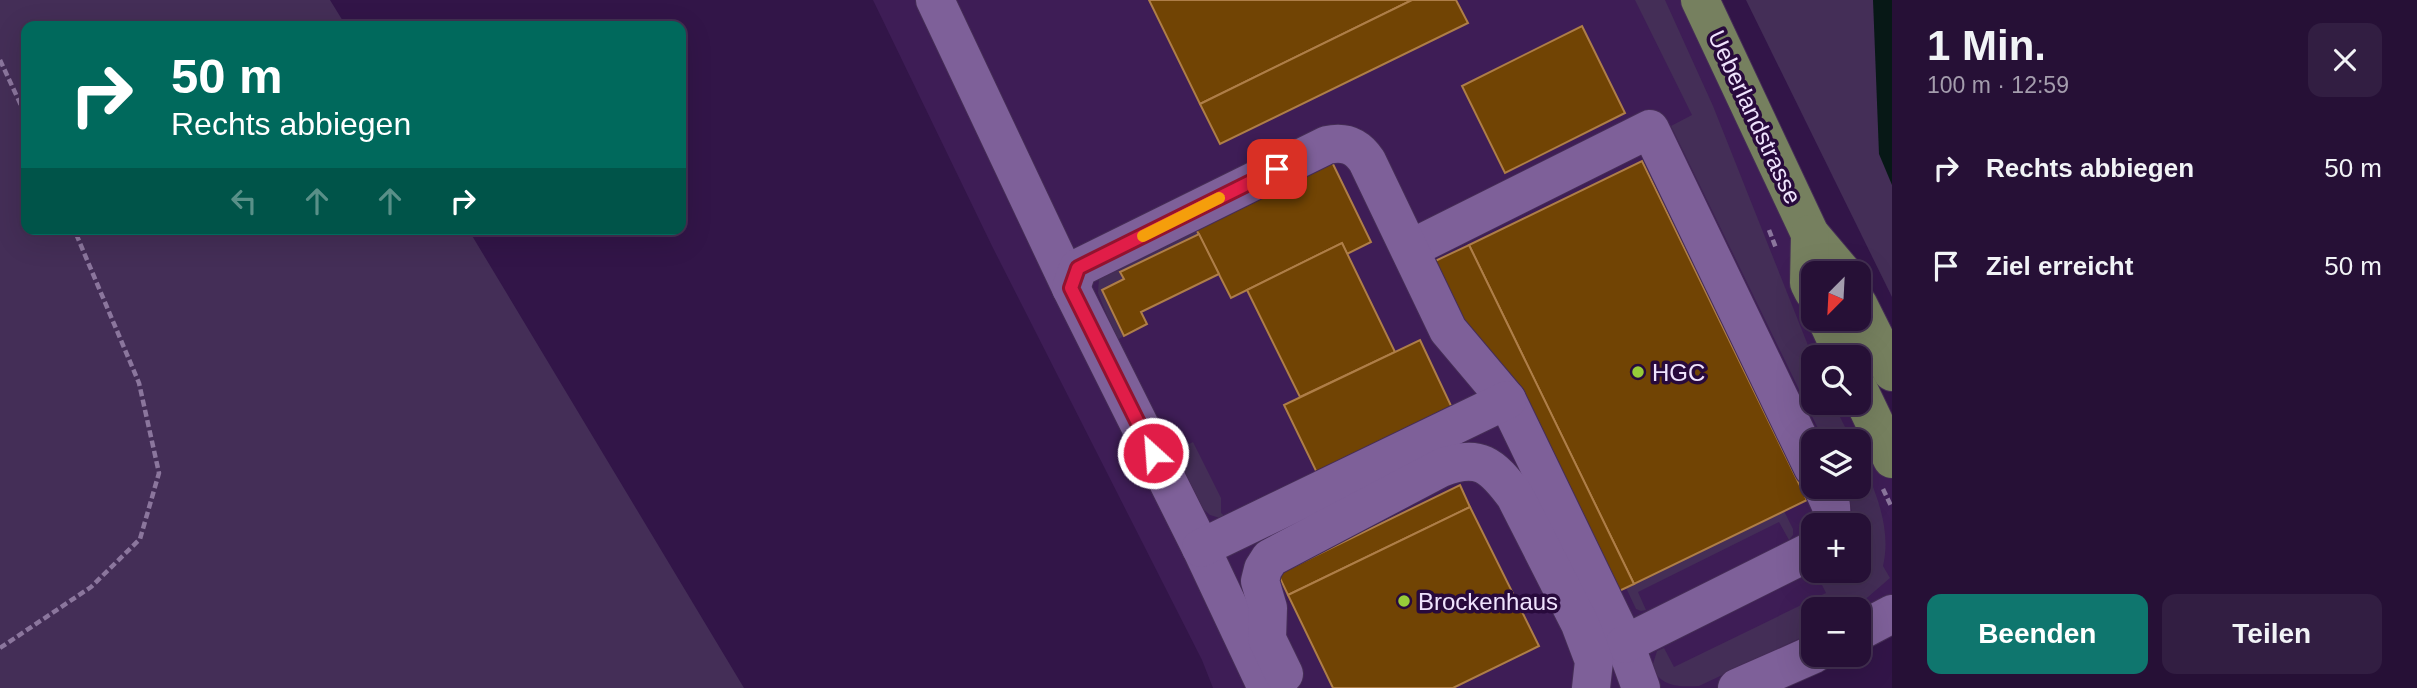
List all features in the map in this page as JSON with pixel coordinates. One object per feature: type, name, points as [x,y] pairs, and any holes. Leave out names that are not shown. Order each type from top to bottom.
[{"type":"main road","name":"Ueberlandstrasse","points":[[1700,0],[1810,234],[1833,261]]},
{"type":"main road","name":"Ueberlandstrasse","points":[[1809,261],[1810,234]]},
{"type":"main road","points":[[1871,330],[1892,372]]},
{"type":"main road","points":[[1871,415],[1892,459]]},
{"type":"lane","points":[[935,0],[1071,288],[1267,688]]},
{"type":"lane","points":[[1410,249],[1650,130],[1801,443]]},
{"type":"lane","points":[[1071,288],[1078,268],[1327,145],[1338,142],[1360,150],[1448,330],[1507,400],[1625,644],[1641,688]]},
{"type":"lane","points":[[1200,548],[1507,400]]},
{"type":"lane","points":[[1275,688],[1288,682],[1267,639],[1268,608],[1261,581],[1263,569],[1270,558],[1441,468],[1460,461],[1481,462],[1500,477],[1515,496],[1580,624],[1594,661],[1591,688]]},
{"type":"lane","points":[[1625,644],[1801,556]]},
{"type":"lane","points":[[1871,625],[1892,614]]},
{"type":"lane","points":[[1737,688],[1801,660]]},
{"type":"path","points":[[0,60],[21,105]]},
{"type":"path","points":[[0,649],[91,587],[140,539],[159,473],[139,383],[77,235]]},
{"type":"shaded area","points":[[0,0],[330,0],[343,21],[21,21],[21,235],[472,235],[744,688],[0,688]]},
{"type":"shaded area","points":[[873,0],[1697,0],[1804,261],[1801,261],[1801,331],[1833,331],[1839,345],[1801,345],[1801,415],[1866,415],[1892,457],[1892,614],[1871,625],[1871,597],[1801,597],[1801,659],[1737,688],[1213,688],[1202,660],[992,246]]},
{"type":"shaded area","points":[[1635,0],[1665,0],[1713,106],[1808,345],[1801,345],[1801,394],[1671,126],[1692,115]]},
{"type":"shaded area","points":[[1746,0],[1892,0],[1892,297]]},
{"type":"shaded area","points":[[1873,0],[1892,0],[1892,185],[1879,154]]},
{"type":"shaded area","points":[[1191,219],[1199,234],[1121,272],[1124,279],[1102,290],[1124,336],[1117,340],[1098,293],[1099,278]]},
{"type":"shaded area","points":[[1811,415],[1839,415],[1846,429],[1818,429]]},
{"type":"shaded area","points":[[1193,442],[1221,498],[1221,513],[1230,521],[1210,515],[1202,508],[1174,452]]},
{"type":"shaded area","points":[[1871,481],[1884,523],[1883,566],[1890,578],[1868,597],[1818,597],[1826,593],[1821,583],[1871,583],[1871,513],[1852,513],[1849,499],[1871,499]]},
{"type":"shaded area","points":[[1784,511],[1793,529],[1789,540],[1779,522],[1638,592],[1646,610],[1636,609],[1607,547],[1635,584]]},
{"type":"shaded area","points":[[1801,605],[1801,638],[1699,686],[1678,686],[1660,679],[1652,667],[1657,651],[1664,648],[1674,667]]},
{"type":"building","points":[[1149,0],[1412,0],[1200,104]]},
{"type":"building","points":[[1412,0],[1456,0],[1468,23],[1220,144],[1200,104]]},
{"type":"building","points":[[1582,26],[1625,113],[1505,173],[1462,86]]},
{"type":"building","points":[[1331,160],[1371,242],[1347,254],[1342,243],[1231,298],[1195,227]]},
{"type":"building","name":"HGC","points":[[1642,161],[1801,488],[1801,499],[1807,500],[1634,584],[1469,245]]},
{"type":"building","points":[[1199,234],[1219,274],[1141,312],[1147,324],[1124,336],[1102,290],[1124,279],[1120,272]]},
{"type":"building","points":[[1342,243],[1395,352],[1300,397],[1247,290]]},
{"type":"building","points":[[1469,245],[1634,584],[1598,601],[1433,262]]},
{"type":"building","points":[[1420,340],[1453,410],[1318,475],[1284,405]]},
{"type":"building","points":[[1460,485],[1470,507],[1288,595],[1278,574]]},
{"type":"building","name":"Brockenhaus","points":[[1470,507],[1539,646],[1453,688],[1333,688],[1288,595]]},
{"type":"slow traffic","points":[[1143,236],[1219,198]]},
{"type":"place","name":"HGC","points":[[1638,372]]},
{"type":"place","name":"Brockenhaus","points":[[1404,601]]},
{"type":"route","points":[[1153,453],[1071,288],[1078,268],[1277,169]]}]
